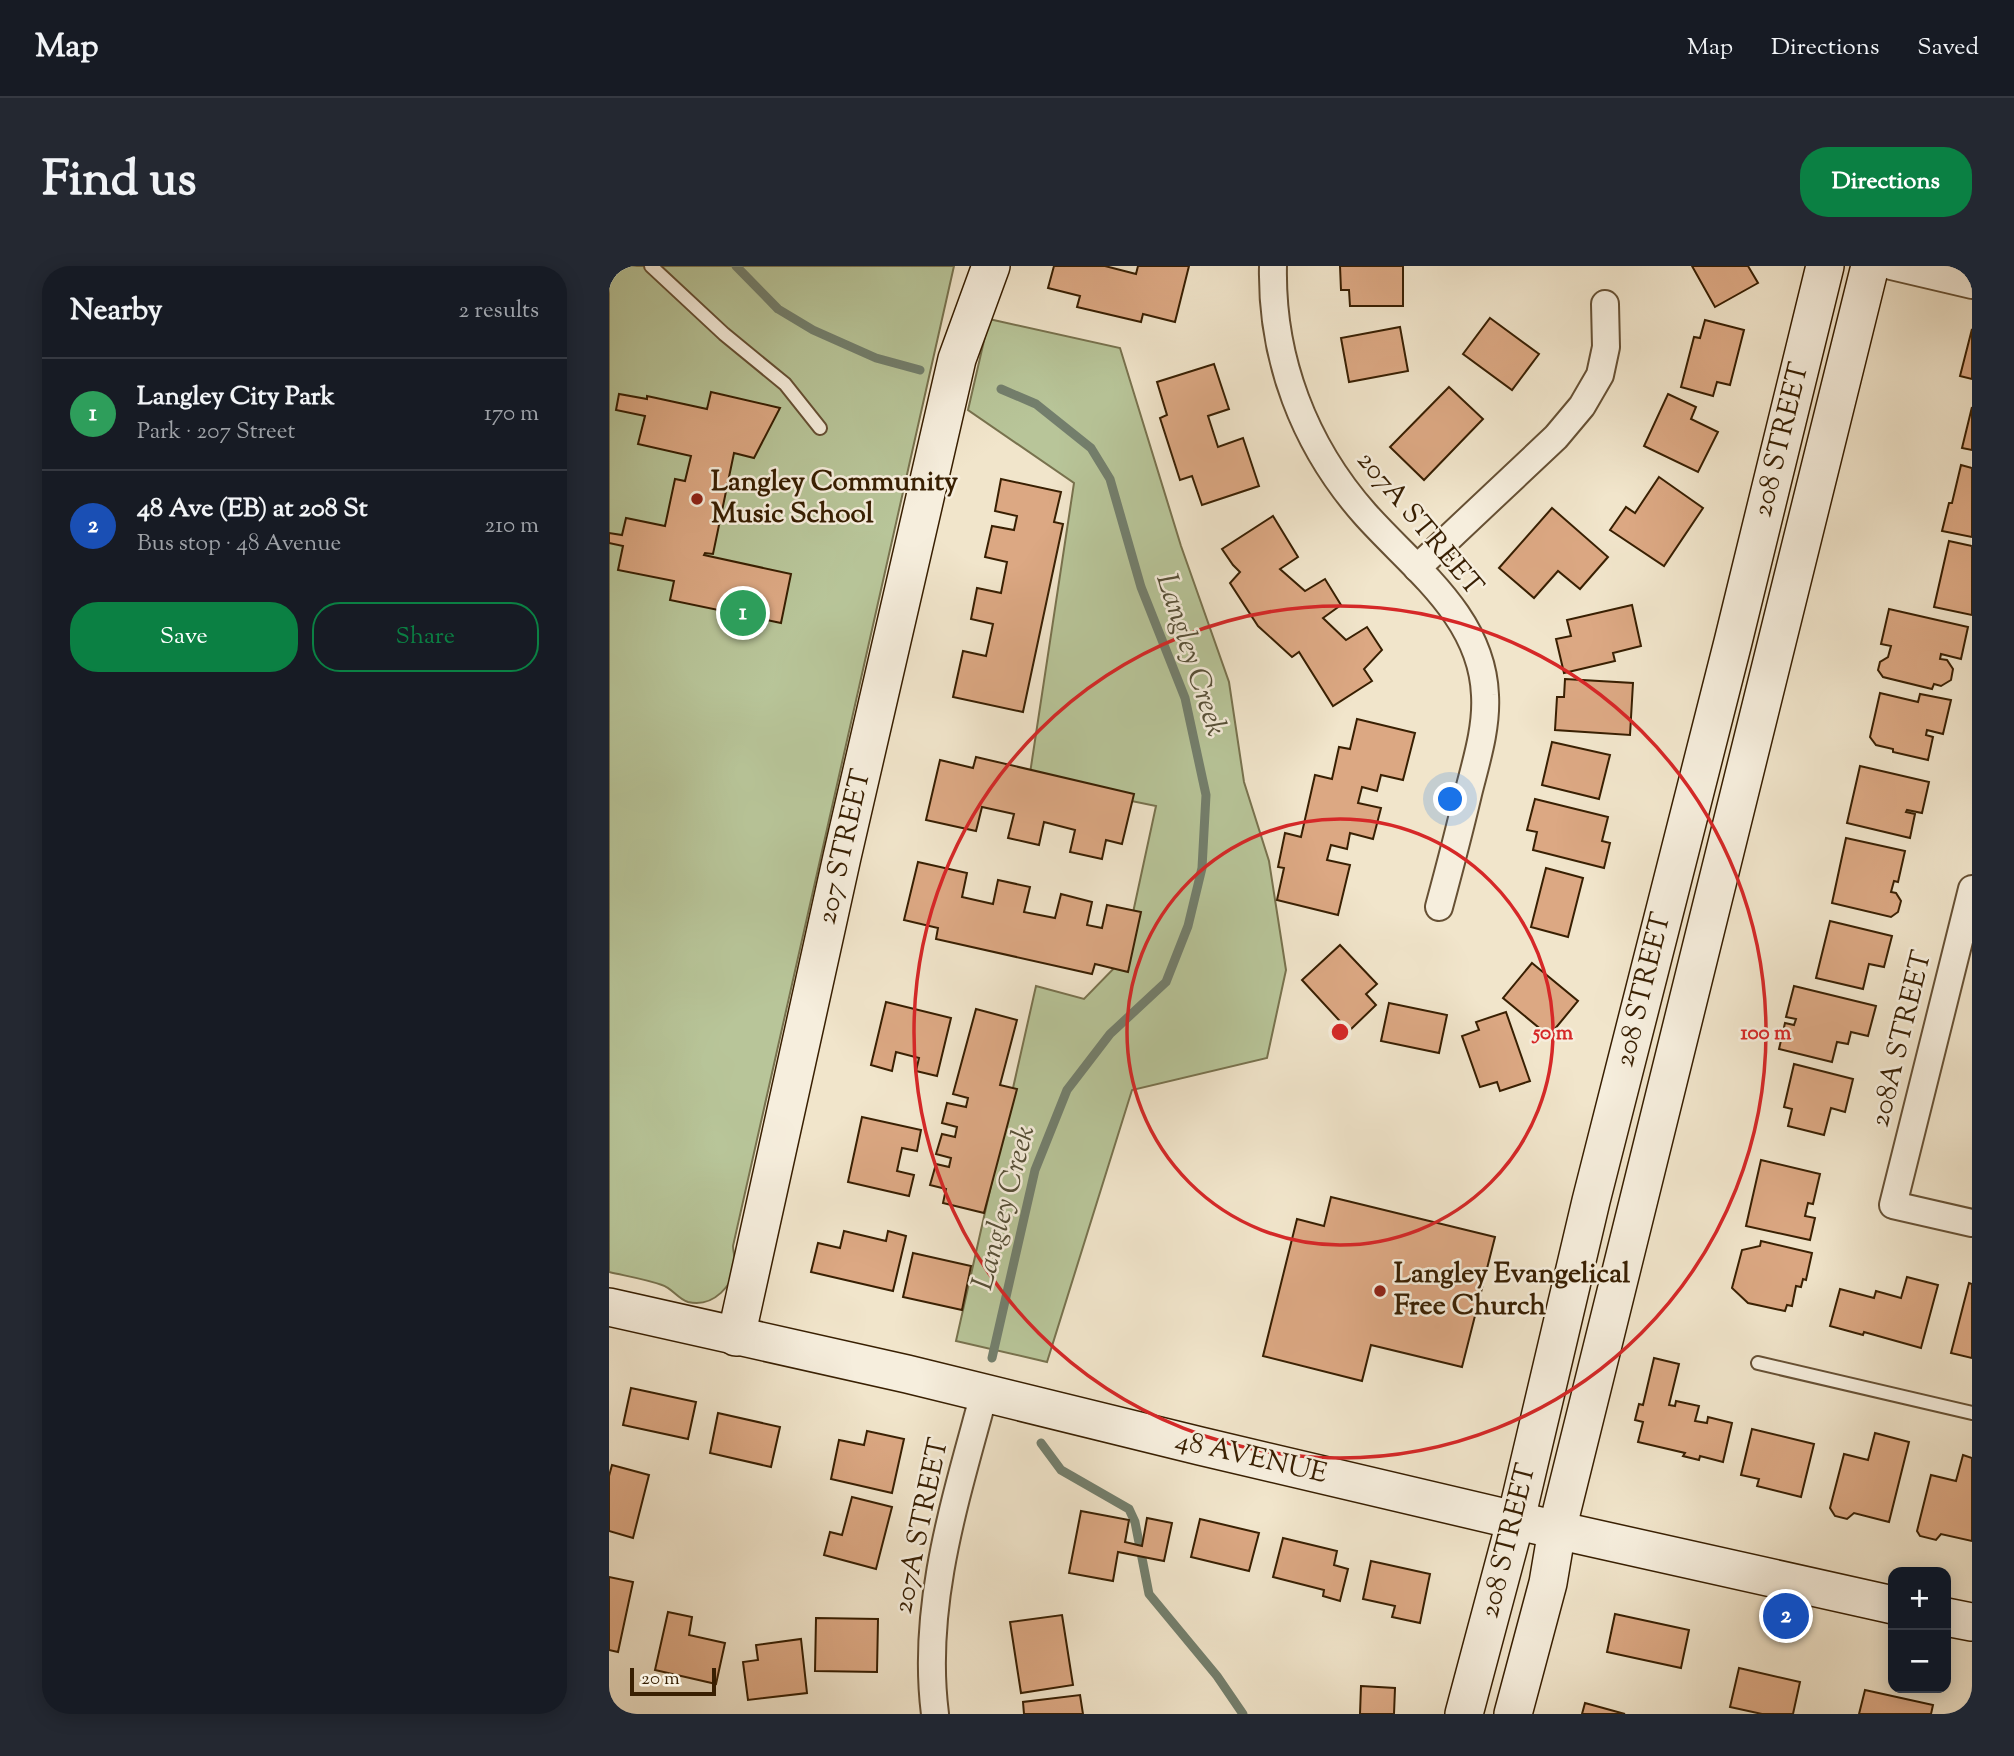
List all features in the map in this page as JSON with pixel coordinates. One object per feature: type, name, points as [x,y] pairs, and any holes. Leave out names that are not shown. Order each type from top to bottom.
[{"type":"main road","name":"207 STREET","points":[[957,359],[966,266]]},
{"type":"main road","name":"207 STREET","points":[[736,1337],[842,857],[957,359],[991,266]]},
{"type":"main road","name":"208 STREET","points":[[1464,1714],[1516,1519],[1591,1201],[1825,266]]},
{"type":"main road","name":"208 STREET","points":[[1513,1714],[1548,1583],[1557,1530],[1870,266]]},
{"type":"main road","name":"48 AVENUE","points":[[609,1307],[907,1374],[1557,1530],[1888,1604]]},
{"type":"main road","points":[[1951,1618],[1972,1622]]},
{"type":"street","name":"207A STREET","points":[[1273,266],[1279,344],[1290,387],[1306,428],[1342,486],[1364,513],[1448,602],[1467,629],[1480,661],[1485,695],[1483,727],[1478,757],[1439,907]]},
{"type":"street","points":[[1891,266],[1972,285]]},
{"type":"street","points":[[1417,568],[1556,437],[1582,406],[1600,375],[1606,347],[1605,304]]},
{"type":"street","name":"208A STREET","points":[[1972,889],[1893,1205],[1972,1223]]},
{"type":"street","name":"207A STREET","points":[[935,1714],[931,1664],[936,1590],[984,1394]]},
{"type":"lane","points":[[650,266],[724,334],[785,384],[820,428]]},
{"type":"lane","points":[[1758,1363],[1972,1413]]},
{"type":"green space","points":[[609,266],[954,266],[733,1246],[734,1271],[721,1293],[706,1302],[697,1303],[684,1301],[662,1285],[609,1272]]},
{"type":"green space","points":[[989,319],[1120,348],[1181,546],[1229,682],[1244,782],[1269,861],[1286,970],[1267,1058],[1132,1090],[1047,1362],[956,1341],[1036,986],[1084,999],[1123,959],[1156,806],[1029,780],[1074,483],[968,410]]},
{"type":"building","points":[[1054,266],[1105,266],[1136,274],[1138,266],[1189,266],[1175,322],[1143,314],[1141,322],[1077,307],[1080,296],[1048,288]]},
{"type":"building","points":[[1340,266],[1403,266],[1403,306],[1350,306],[1349,290],[1341,290]]},
{"type":"building","points":[[1692,266],[1748,266],[1758,283],[1715,307]]},
{"type":"building","points":[[1490,318],[1539,354],[1512,390],[1463,354]]},
{"type":"building","points":[[1705,320],[1744,330],[1730,385],[1717,382],[1713,396],[1681,387],[1694,337],[1700,338]]},
{"type":"building","points":[[1400,327],[1408,371],[1349,382],[1341,338]]},
{"type":"building","points":[[1972,329],[1972,379],[1960,376]]},
{"type":"building","points":[[1214,364],[1229,409],[1208,416],[1218,447],[1243,438],[1259,486],[1202,505],[1192,476],[1180,480],[1160,418],[1167,415],[1157,382]]},
{"type":"building","points":[[1449,387],[1483,419],[1424,480],[1390,447]]},
{"type":"building","name":"Langley Community Music School","points":[[711,392],[780,408],[754,458],[734,453],[713,554],[704,555],[791,574],[781,623],[670,600],[674,581],[618,570],[623,546],[609,543],[609,533],[622,535],[626,518],[665,526],[675,479],[685,481],[691,456],[638,444],[645,416],[616,410],[619,394],[647,399],[647,396],[707,409]]},
{"type":"building","points":[[1668,394],[1696,407],[1691,419],[1718,432],[1698,472],[1644,446]]},
{"type":"building","points":[[1972,407],[1972,450],[1962,448]]},
{"type":"building","points":[[1961,465],[1972,468],[1972,537],[1942,531]]},
{"type":"building","points":[[1659,477],[1703,508],[1664,566],[1610,530],[1626,507],[1635,513]]},
{"type":"building","points":[[1001,479],[1061,492],[1054,522],[1063,524],[1023,712],[953,697],[963,651],[986,656],[993,624],[971,619],[977,588],[1001,593],[1007,562],[985,557],[992,526],[1014,530],[1017,516],[995,511]]},
{"type":"building","points":[[1552,508],[1608,557],[1580,589],[1558,571],[1534,598],[1499,568]]},
{"type":"building","points":[[1273,516],[1298,557],[1280,569],[1305,591],[1325,579],[1341,605],[1323,618],[1346,640],[1367,627],[1382,650],[1364,669],[1372,681],[1333,706],[1299,652],[1292,657],[1258,626],[1230,583],[1240,572],[1222,549]]},
{"type":"building","points":[[1949,541],[1972,546],[1972,615],[1934,607]]},
{"type":"building","points":[[1632,605],[1641,646],[1613,653],[1615,661],[1564,673],[1556,639],[1571,636],[1567,620]]},
{"type":"building","points":[[1889,609],[1968,627],[1961,659],[1941,654],[1940,659],[1947,660],[1953,669],[1951,680],[1941,686],[1934,684],[1932,689],[1883,677],[1878,670],[1880,662],[1888,657],[1891,646],[1881,644]]},
{"type":"building","points":[[1565,679],[1633,683],[1630,735],[1555,730],[1557,697],[1564,697]]},
{"type":"building","points":[[1880,693],[1918,702],[1920,694],[1951,700],[1943,734],[1927,730],[1926,735],[1933,737],[1928,760],[1893,752],[1893,749],[1876,745],[1870,737]]},
{"type":"building","points":[[1357,719],[1415,733],[1403,780],[1381,775],[1377,791],[1362,787],[1358,803],[1381,808],[1373,839],[1350,833],[1347,849],[1331,845],[1327,860],[1350,865],[1338,915],[1277,900],[1284,868],[1278,867],[1285,833],[1301,837],[1315,775],[1332,779],[1339,747],[1350,749]]},
{"type":"building","points":[[1552,742],[1610,755],[1599,799],[1542,785]]},
{"type":"building","points":[[976,757],[1134,794],[1122,844],[1106,840],[1102,859],[1070,852],[1075,830],[1044,822],[1039,845],[1008,838],[1014,814],[982,807],[976,831],[926,820],[940,760],[973,768]]},
{"type":"building","points":[[1860,766],[1929,782],[1922,813],[1906,812],[1915,814],[1910,838],[1847,823]]},
{"type":"building","points":[[1535,799],[1608,817],[1602,841],[1610,843],[1604,868],[1533,850],[1537,832],[1527,830]]},
{"type":"building","points":[[1846,838],[1905,851],[1898,882],[1894,881],[1891,892],[1896,893],[1901,901],[1898,912],[1891,917],[1832,903]]},
{"type":"building","points":[[918,862],[967,873],[962,897],[993,904],[998,880],[1030,887],[1024,912],[1055,918],[1061,894],[1092,902],[1087,925],[1102,928],[1107,905],[1141,912],[1128,972],[1095,964],[1092,974],[936,939],[938,928],[904,920]]},
{"type":"building","points":[[1546,868],[1583,878],[1568,937],[1531,927]]},
{"type":"building","points":[[1830,921],[1892,936],[1884,967],[1869,964],[1863,989],[1816,978]]},
{"type":"building","points":[[1340,945],[1377,984],[1366,994],[1376,1005],[1349,1031],[1302,980]]},
{"type":"building","points":[[1532,963],[1578,1001],[1549,1036],[1503,998]]},
{"type":"building","points":[[1794,986],[1876,1006],[1868,1036],[1851,1032],[1848,1044],[1837,1042],[1832,1062],[1779,1049],[1785,1023],[1794,1025],[1796,1019],[1786,1017]]},
{"type":"building","points":[[886,1002],[951,1018],[937,1076],[916,1071],[919,1058],[896,1052],[892,1071],[871,1065]]},
{"type":"building","points":[[1389,1003],[1447,1015],[1439,1053],[1381,1041]]},
{"type":"building","points":[[976,1009],[1017,1020],[1000,1085],[1017,1089],[984,1213],[943,1203],[946,1189],[930,1185],[936,1164],[949,1167],[951,1158],[936,1154],[942,1134],[955,1137],[957,1127],[942,1123],[947,1103],[966,1107],[968,1098],[953,1094]]},
{"type":"building","points":[[1506,1012],[1530,1081],[1500,1091],[1497,1082],[1480,1087],[1462,1036],[1479,1030],[1476,1022]]},
{"type":"building","points":[[1794,1064],[1853,1079],[1845,1112],[1831,1108],[1824,1135],[1788,1126],[1792,1109],[1784,1107]]},
{"type":"building","points":[[862,1117],[921,1130],[917,1151],[902,1148],[897,1171],[914,1175],[909,1196],[848,1182]]},
{"type":"building","points":[[1761,1160],[1820,1174],[1813,1204],[1808,1203],[1805,1216],[1815,1218],[1810,1240],[1746,1226]]},
{"type":"building","name":"Langley Evangelical Free Church","points":[[1331,1197],[1495,1237],[1462,1367],[1371,1345],[1362,1381],[1263,1356],[1297,1219],[1324,1226]]},
{"type":"building","points":[[844,1231],[886,1241],[888,1231],[906,1236],[893,1291],[811,1272],[818,1243],[840,1248]]},
{"type":"building","points":[[1761,1241],[1812,1253],[1806,1280],[1803,1279],[1801,1287],[1796,1286],[1792,1306],[1787,1305],[1785,1311],[1748,1303],[1732,1288],[1742,1250],[1760,1246]]},
{"type":"building","points":[[913,1253],[971,1266],[962,1310],[903,1297]]},
{"type":"building","points":[[1907,1277],[1938,1285],[1921,1348],[1864,1332],[1863,1335],[1830,1326],[1840,1289],[1874,1298],[1876,1291],[1901,1298]]},
{"type":"building","points":[[1969,1283],[1972,1284],[1972,1358],[1951,1353]]},
{"type":"building","points":[[1654,1358],[1679,1364],[1669,1405],[1675,1406],[1676,1401],[1699,1406],[1695,1421],[1707,1423],[1708,1417],[1732,1423],[1723,1462],[1700,1456],[1699,1460],[1683,1456],[1685,1453],[1638,1442],[1643,1422],[1635,1420],[1639,1404],[1643,1405]]},
{"type":"building","points":[[631,1388],[696,1402],[688,1439],[623,1425]]},
{"type":"building","points":[[718,1413],[780,1427],[771,1467],[710,1453]]},
{"type":"building","points":[[1752,1429],[1814,1444],[1801,1497],[1757,1486],[1759,1479],[1741,1475]]},
{"type":"building","points":[[867,1431],[904,1439],[892,1493],[831,1479],[839,1440],[864,1445]]},
{"type":"building","points":[[1875,1433],[1909,1442],[1889,1522],[1854,1513],[1847,1519],[1835,1516],[1830,1508],[1844,1454],[1868,1460]]},
{"type":"building","points":[[1963,1455],[1972,1458],[1972,1541],[1941,1534],[1936,1540],[1920,1536],[1917,1531],[1931,1475],[1956,1481]]},
{"type":"building","points":[[612,1465],[649,1475],[633,1538],[609,1531],[609,1476]]},
{"type":"building","points":[[852,1497],[892,1507],[876,1569],[824,1555],[830,1532],[842,1535]]},
{"type":"building","points":[[1081,1511],[1129,1520],[1125,1542],[1142,1546],[1147,1518],[1172,1523],[1164,1561],[1118,1552],[1113,1581],[1069,1573]]},
{"type":"building","points":[[1200,1519],[1259,1533],[1249,1571],[1191,1557]]},
{"type":"building","points":[[1283,1538],[1337,1551],[1334,1565],[1348,1569],[1340,1601],[1323,1596],[1324,1590],[1273,1577]]},
{"type":"building","points":[[1371,1561],[1430,1574],[1420,1623],[1392,1617],[1395,1606],[1363,1599]]},
{"type":"building","points":[[609,1577],[633,1582],[618,1652],[609,1650]]},
{"type":"building","points":[[668,1612],[692,1617],[689,1635],[725,1643],[716,1684],[655,1670]]},
{"type":"building","points":[[1615,1614],[1689,1630],[1681,1668],[1607,1652]]},
{"type":"building","points":[[1062,1615],[1073,1685],[1021,1693],[1010,1622]]},
{"type":"building","points":[[816,1618],[878,1619],[877,1672],[815,1671]]},
{"type":"building","points":[[801,1639],[807,1693],[748,1700],[743,1662],[758,1660],[756,1645]]},
{"type":"building","points":[[1739,1668],[1800,1682],[1793,1714],[1762,1714],[1730,1707]]},
{"type":"building","points":[[1361,1686],[1395,1688],[1394,1714],[1360,1714]]},
{"type":"building","points":[[1865,1690],[1933,1705],[1931,1714],[1859,1714]]},
{"type":"building","points":[[1080,1695],[1083,1714],[1024,1714],[1023,1702]]},
{"type":"building","points":[[1585,1703],[1625,1714],[1582,1714]]},
{"type":"waterway","name":"Langley Creek","points":[[736,266],[778,309],[813,330],[876,358],[920,370]]},
{"type":"waterway","name":"Langley Creek","points":[[992,1358],[1035,1170],[1067,1090],[1110,1034],[1166,982],[1188,926],[1202,868],[1206,795],[1185,698],[1141,587],[1110,479],[1091,448],[1036,404],[1001,389]]},
{"type":"waterway","name":"Langley Creek","points":[[1041,1443],[1061,1470],[1129,1509],[1135,1522],[1149,1594],[1217,1676],[1243,1714]]},
{"type":"place","name":"Langley Community Music School","points":[[697,499]]},
{"type":"place","name":"Langley City Park","points":[[743,613]]},
{"type":"place","name":"Langley Evangelical Free Church","points":[[1380,1291]]},
{"type":"place","name":"48 Ave (EB) at 208 St","points":[[1786,1616]]}]
